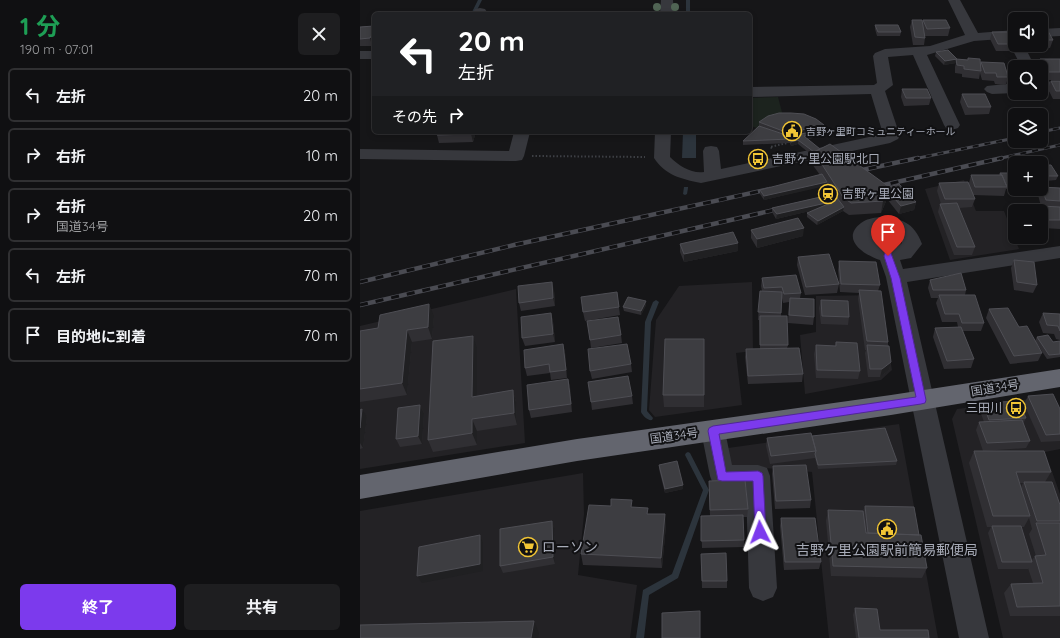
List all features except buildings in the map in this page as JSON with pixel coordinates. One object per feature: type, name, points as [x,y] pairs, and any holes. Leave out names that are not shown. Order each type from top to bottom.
[{"type":"highway","name":"国道34号","points":[[360,487],[577,450],[921,400],[1060,378]]},
{"type":"street","points":[[666,12],[667,0]]},
{"type":"street","points":[[954,0],[973,37]]},
{"type":"street","points":[[1048,33],[1060,32]]},
{"type":"street","points":[[752,92],[795,94],[877,89],[885,85],[880,56],[885,53],[931,50],[973,37],[1008,39]]},
{"type":"street","points":[[918,52],[952,125]]},
{"type":"street","points":[[1021,52],[1026,63],[1060,64]]},
{"type":"street","points":[[360,55],[372,55]]},
{"type":"street","points":[[1048,87],[1060,86]]},
{"type":"street","points":[[992,89],[1008,88]]},
{"type":"street","points":[[663,134],[662,158],[670,168],[685,175],[701,178],[884,140],[892,136],[877,89]]},
{"type":"street","points":[[360,154],[516,156],[522,134]]},
{"type":"street","points":[[711,151],[713,175]]},
{"type":"street","points":[[974,638],[892,266],[1060,252]]},
{"type":"street","points":[[713,431],[722,476],[758,476],[763,588]]},
{"type":"path","points":[[516,156],[650,157]]},
{"type":"shaded area","points":[[778,97],[783,116],[757,128],[752,127],[752,98]]},
{"type":"shaded area","points":[[683,134],[696,134],[696,158],[682,158]]},
{"type":"shaded area","points":[[964,180],[976,211],[1004,211],[1008,221],[1008,244],[1017,244],[1019,249],[950,260],[925,189]]},
{"type":"shaded area","points":[[752,282],[753,351],[736,353],[742,405],[655,417],[649,410],[656,320],[679,286]]},
{"type":"shaded area","points":[[516,289],[525,443],[360,469],[360,326]]},
{"type":"shaded area","points":[[879,295],[892,370],[881,380],[805,394],[800,335],[816,332],[816,296]]},
{"type":"shaded area","points":[[1053,396],[1060,411],[1060,449],[1045,452],[1060,494],[1060,638],[1003,638],[952,419],[957,409]]},
{"type":"shaded area","points":[[899,424],[938,638],[829,638],[812,472],[730,465],[728,448]]},
{"type":"shaded area","points":[[583,473],[584,514],[578,575],[637,585],[630,638],[360,638],[360,511]]},
{"type":"waterway","points":[[474,12],[480,0]]},
{"type":"waterway","points":[[688,0],[688,12]]},
{"type":"waterway","points":[[685,194],[686,188]]},
{"type":"waterway","points":[[650,418],[644,412],[648,322],[656,302]]},
{"type":"waterway","points":[[640,638],[646,593],[675,576],[706,490],[688,455]]},
{"type":"railway","points":[[1048,131],[1060,128]]},
{"type":"railway","points":[[914,159],[1008,139]]},
{"type":"railway","points":[[997,159],[1060,145]]},
{"type":"railway","points":[[853,172],[918,158]]},
{"type":"railway","points":[[875,187],[1002,158]]},
{"type":"railway","points":[[360,282],[514,245],[770,189]]},
{"type":"railway","points":[[360,305],[783,208]]},
{"type":"place","name":"吉野ヶ里町コミュニティーホール","points":[[792,131]]},
{"type":"place","name":"吉野ヶ里公園駅北口","points":[[758,159]]},
{"type":"place","name":"吉野ヶ里公園","points":[[828,194]]},
{"type":"place","name":"三田川","points":[[1016,408]]},
{"type":"place","name":"吉野ケ里公園駅前簡易郵便局","points":[[887,529]]},
{"type":"place","name":"ローソン","points":[[528,547]]},
{"type":"route","points":[[760,532],[758,476],[722,476],[713,431],[921,400],[896,278],[888,256]]}]
